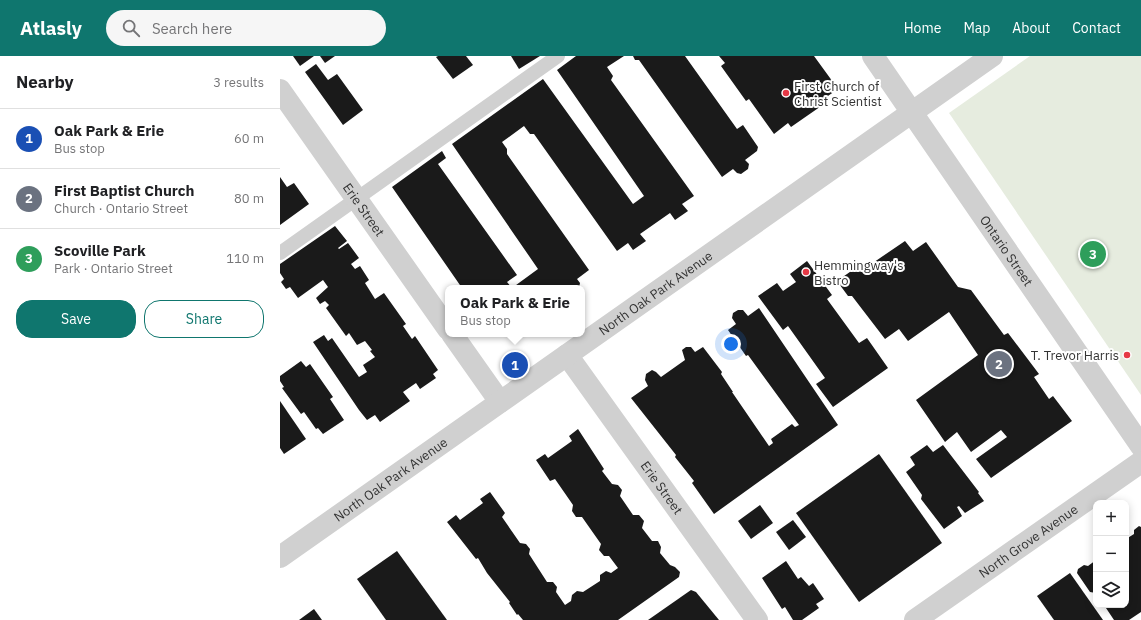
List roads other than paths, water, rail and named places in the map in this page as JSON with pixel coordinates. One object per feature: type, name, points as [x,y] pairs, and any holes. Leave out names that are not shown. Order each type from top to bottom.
[{"type":"street","name":"Ontario Street","points":[[873,56],[1141,446]]},
{"type":"street","name":"North Oak Park Avenue","points":[[280,557],[992,56]]},
{"type":"street","name":"Erie Street","points":[[280,90],[445,325]]},
{"type":"street","points":[[454,337],[500,402]]},
{"type":"street","name":"Erie Street","points":[[567,355],[757,620]]},
{"type":"street","name":"North Grove Avenue","points":[[915,620],[1141,462]]},
{"type":"lane","points":[[280,253],[558,56]]},
{"type":"place","name":"First Church of Christ Scientist","points":[[786,93]]},
{"type":"place","name":"Scoville Park","points":[[1093,254]]},
{"type":"place","name":"Hemmingway's Bistro","points":[[806,272]]},
{"type":"place","name":"T. Trevor Harris","points":[[1127,355]]},
{"type":"place","name":"First Baptist Church","points":[[999,364]]},
{"type":"place","name":"Oak Park & Erie","points":[[515,365]]}]
